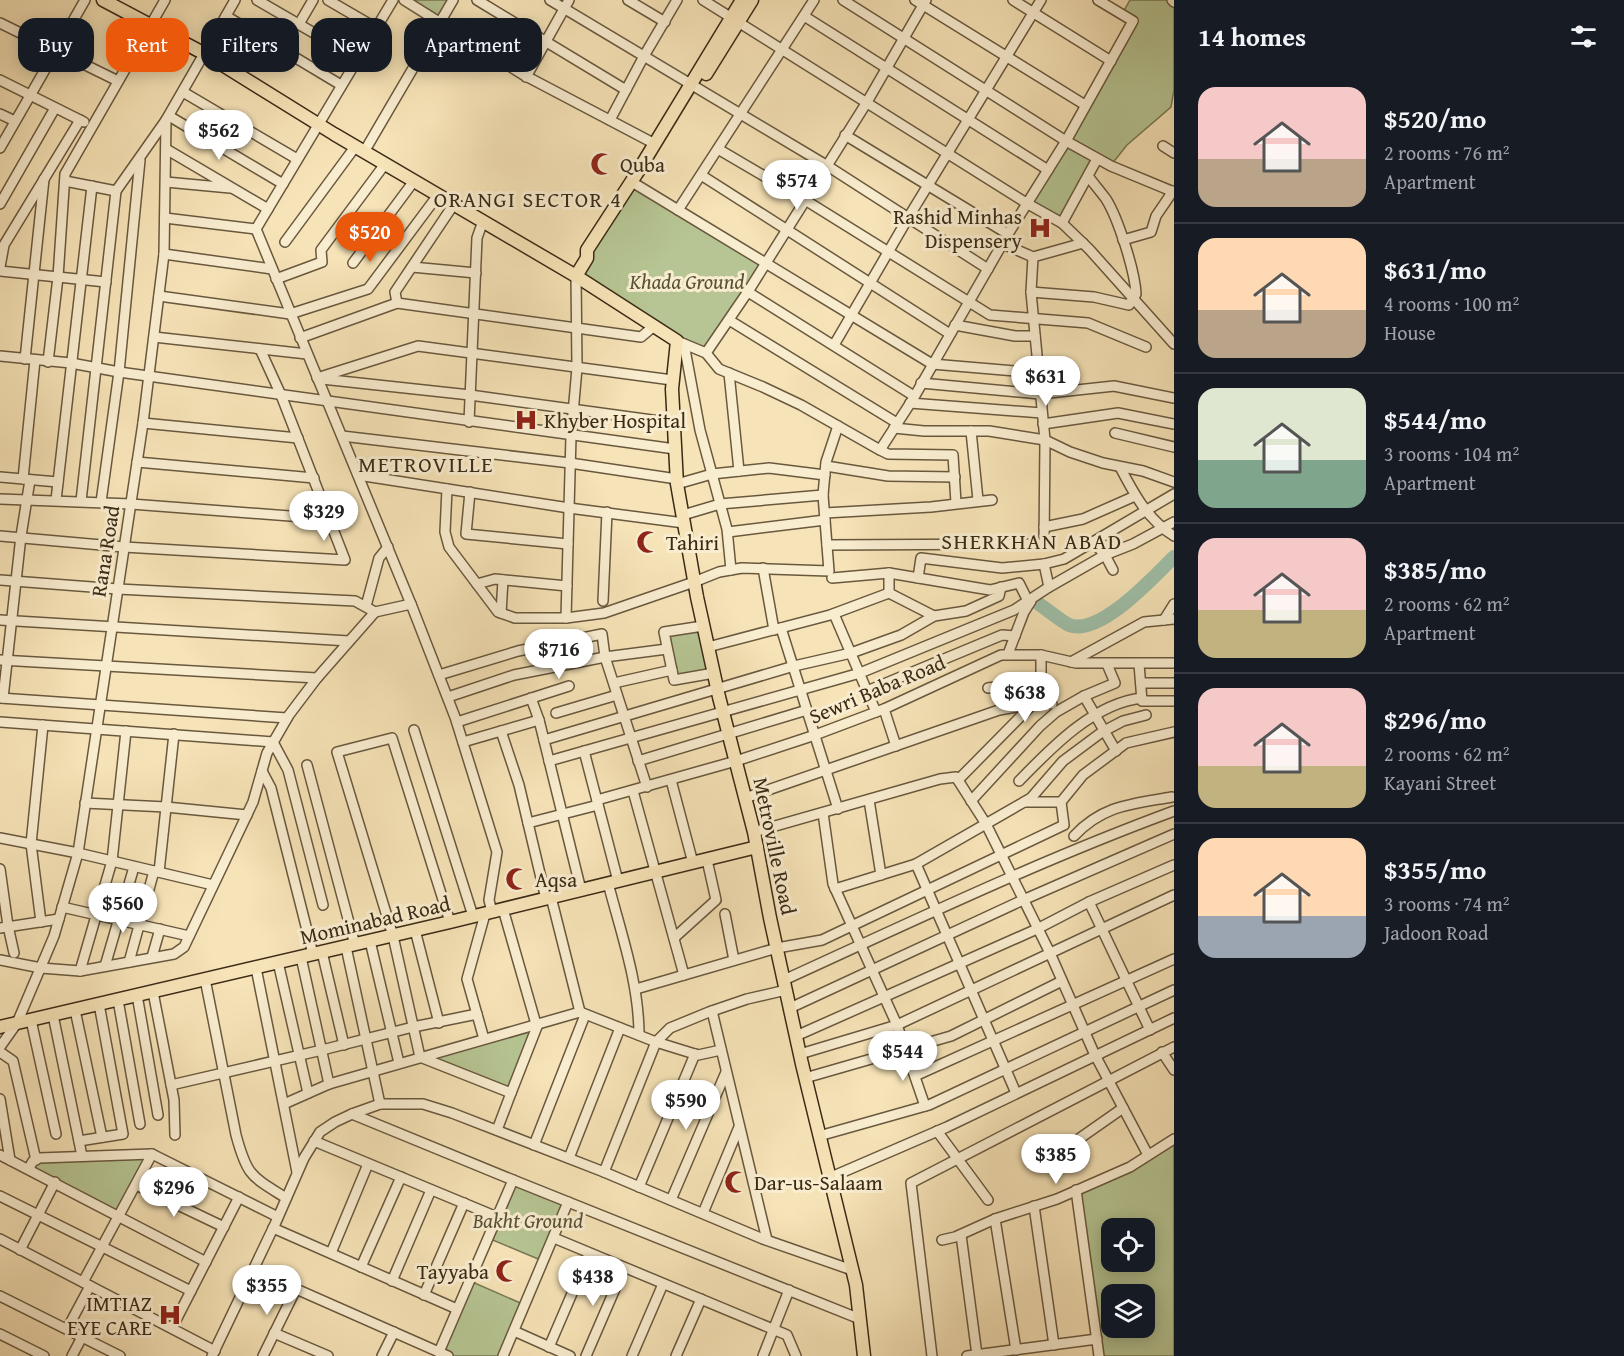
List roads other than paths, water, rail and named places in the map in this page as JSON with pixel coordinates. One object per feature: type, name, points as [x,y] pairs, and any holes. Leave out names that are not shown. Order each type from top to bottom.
[{"type":"main road","points":[[102,0],[137,18]]},
{"type":"main road","points":[[735,20],[741,0]]},
{"type":"main road","points":[[576,276],[587,258],[587,250],[635,184],[735,20],[752,0]]},
{"type":"main road","points":[[234,72],[359,149],[576,276],[681,342]]},
{"type":"main road","points":[[635,184],[655,144],[694,86]]},
{"type":"main road","name":"Metroville Road","points":[[681,342],[672,380],[675,449],[677,482],[694,582],[717,689],[754,832],[805,1078],[852,1270],[864,1356]]},
{"type":"main road","name":"Mominabad Road","points":[[0,1027],[393,936],[757,847]]},
{"type":"street","points":[[75,18],[85,0]]},
{"type":"street","points":[[155,18],[165,0]]},
{"type":"street","points":[[235,0],[226,16],[341,85]]},
{"type":"street","points":[[257,0],[288,18]]},
{"type":"street","points":[[311,31],[299,24],[313,0]]},
{"type":"street","points":[[328,0],[359,18]]},
{"type":"street","points":[[382,18],[393,0]]},
{"type":"street","points":[[404,0],[433,18]]},
{"type":"street","points":[[442,18],[453,0]]},
{"type":"street","points":[[477,0],[626,90]]},
{"type":"street","points":[[550,0],[567,4],[644,56],[826,165],[988,269]]},
{"type":"street","points":[[628,0],[664,22]]},
{"type":"street","points":[[610,120],[644,56],[678,0]]},
{"type":"street","points":[[703,0],[1028,204],[1062,223],[1083,243],[1174,344]]},
{"type":"street","points":[[678,210],[814,0]]},
{"type":"street","points":[[843,0],[1097,159],[1173,191],[1156,216],[1151,232],[1123,240]]},
{"type":"street","points":[[1013,0],[1111,61]]},
{"type":"street","points":[[834,345],[908,218],[1041,0]]},
{"type":"street","points":[[880,450],[1066,141],[1133,21],[1098,0]]},
{"type":"street","points":[[706,353],[748,292],[867,102],[904,39],[922,2],[1085,105]]},
{"type":"street","points":[[526,77],[567,4]]},
{"type":"street","points":[[804,16],[1048,170]]},
{"type":"street","points":[[0,23],[18,32]]},
{"type":"street","points":[[81,501],[116,192],[167,118],[201,61]]},
{"type":"street","points":[[94,69],[118,81]]},
{"type":"street","points":[[0,148],[44,72]]},
{"type":"street","points":[[48,362],[58,277],[66,174],[123,72]]},
{"type":"street","points":[[256,229],[349,72]]},
{"type":"street","points":[[285,242],[359,149],[408,72]]},
{"type":"street","points":[[518,72],[655,144]]},
{"type":"street","points":[[0,80],[91,126]]},
{"type":"street","points":[[183,92],[297,159]]},
{"type":"street","points":[[0,204],[55,108]]},
{"type":"street","points":[[0,114],[15,122]]},
{"type":"street","points":[[167,118],[283,184]]},
{"type":"street","name":"Rana Road","points":[[0,1047],[17,1023],[40,968],[59,919],[78,853],[143,423],[159,296],[164,254],[167,118]]},
{"type":"street","points":[[80,120],[3,245],[0,269],[105,282]]},
{"type":"street","points":[[845,135],[1008,234]]},
{"type":"street","points":[[1163,146],[1174,153]]},
{"type":"street","points":[[166,148],[268,209]]},
{"type":"street","points":[[718,149],[990,315],[1088,323],[1146,347]]},
{"type":"street","points":[[101,502],[119,372],[140,158]]},
{"type":"street","points":[[1062,223],[1097,159]]},
{"type":"street","points":[[276,279],[322,262],[321,250],[385,164]]},
{"type":"street","points":[[701,175],[950,334]]},
{"type":"street","points":[[1031,291],[1094,297],[1129,305],[1136,294],[1123,240],[1106,200],[1088,176]]},
{"type":"street","points":[[44,179],[34,275],[27,500],[11,621],[3,660],[1,698],[287,718]]},
{"type":"street","points":[[65,181],[116,192]]},
{"type":"street","points":[[353,263],[414,181]]},
{"type":"street","points":[[166,182],[232,188]]},
{"type":"street","points":[[635,184],[932,364],[1038,373]]},
{"type":"street","points":[[56,500],[92,186]]},
{"type":"street","points":[[159,296],[290,314],[368,289],[438,195]]},
{"type":"street","points":[[397,303],[395,291],[454,204]]},
{"type":"street","points":[[165,218],[256,229]]},
{"type":"street","points":[[469,422],[477,238],[483,221]]},
{"type":"street","points":[[256,229],[448,697],[497,852],[488,913],[467,980],[484,1039]]},
{"type":"street","points":[[1003,244],[1033,257],[1083,243]]},
{"type":"street","points":[[164,254],[272,269]]},
{"type":"street","points":[[827,544],[1044,544],[1045,440],[1031,291],[1033,257]]},
{"type":"street","points":[[412,267],[476,273]]},
{"type":"street","points":[[566,618],[571,436],[578,368],[576,276]]},
{"type":"street","points":[[748,292],[834,345],[912,400],[1042,413]]},
{"type":"street","points":[[300,338],[397,303],[640,337],[654,326]]},
{"type":"street","points":[[729,320],[895,426],[924,431],[989,431],[1045,440],[1070,452],[1103,463],[1143,471],[1174,482]]},
{"type":"street","points":[[955,325],[1015,336],[1035,336]]},
{"type":"street","points":[[154,337],[307,354]]},
{"type":"street","points":[[681,342],[706,353],[719,369],[801,405],[888,454],[953,454],[956,503]]},
{"type":"street","points":[[681,342],[700,430],[728,532],[731,570]]},
{"type":"street","points":[[317,378],[417,346],[672,380]]},
{"type":"street","points":[[0,536],[21,536],[124,547],[345,560],[281,394],[260,349]]},
{"type":"street","points":[[0,357],[71,363],[119,372],[469,422],[675,449]]},
{"type":"street","points":[[729,373],[739,471]]},
{"type":"street","points":[[317,378],[470,394],[674,423]]},
{"type":"street","points":[[921,383],[1040,394],[1114,386],[1174,398]]},
{"type":"street","points":[[1043,424],[1118,413],[1174,424]]},
{"type":"street","points":[[143,423],[298,438]]},
{"type":"street","points":[[447,489],[445,532],[449,547],[498,612],[514,618],[566,618],[604,613],[719,572],[764,568],[829,571],[823,495],[826,470],[838,426]]},
{"type":"street","points":[[971,431],[978,500]]},
{"type":"street","points":[[1115,433],[1174,447]]},
{"type":"street","points":[[342,436],[570,463],[677,482],[712,474],[769,468],[826,470],[888,476],[955,477]]},
{"type":"street","points":[[137,462],[314,478]]},
{"type":"street","points":[[1120,467],[1135,496],[1162,529],[1174,536]]},
{"type":"street","points":[[358,475],[569,507],[683,519],[720,504],[823,495]]},
{"type":"street","points":[[0,477],[58,483]]},
{"type":"street","points":[[470,492],[466,534],[568,544]]},
{"type":"street","points":[[918,578],[921,558],[1002,568],[1044,564],[1064,559],[1174,494]]},
{"type":"street","points":[[1044,527],[1083,519],[1135,496]]},
{"type":"street","points":[[0,499],[101,502],[329,519]]},
{"type":"street","points":[[728,532],[825,517],[992,500]]},
{"type":"street","points":[[603,601],[607,512]]},
{"type":"street","points":[[549,761],[860,673],[1014,610],[1105,555],[1133,544],[1174,522]]},
{"type":"street","points":[[1093,542],[1105,555],[1113,570]]},
{"type":"street","points":[[366,606],[379,558],[388,547]]},
{"type":"street","points":[[1044,564],[1049,587]]},
{"type":"street","points":[[764,568],[778,629],[794,666],[838,809]]},
{"type":"street","points":[[831,578],[889,573],[990,590],[1019,583],[1031,599]]},
{"type":"street","points":[[889,573],[889,593]]},
{"type":"street","points":[[477,584],[495,579],[567,586]]},
{"type":"street","points":[[0,580],[118,589],[355,600],[375,612]]},
{"type":"street","points":[[501,613],[503,580]]},
{"type":"street","points":[[544,740],[794,666],[851,653],[901,634],[934,616],[966,611],[999,596],[1001,587]]},
{"type":"street","points":[[708,647],[834,614],[889,593],[934,616]]},
{"type":"street","points":[[1008,654],[1031,599]]},
{"type":"street","points":[[0,960],[40,968],[80,971],[174,954],[184,947],[253,802],[267,753],[287,718],[317,678],[375,612],[411,604]]},
{"type":"street","points":[[1164,620],[1174,604]]},
{"type":"street","points":[[834,614],[867,691],[880,711],[896,746]]},
{"type":"street","points":[[1071,662],[1144,622],[1174,619]]},
{"type":"street","points":[[0,620],[350,641]]},
{"type":"street","points":[[703,626],[664,632],[674,680],[714,673]]},
{"type":"street","points":[[439,675],[518,651],[602,634],[605,657],[647,787]]},
{"type":"street","points":[[867,691],[1002,635],[1015,636]]},
{"type":"street","points":[[448,697],[514,675],[605,657],[667,649]]},
{"type":"street","name":"Sewri Baba Road","points":[[528,823],[815,735],[880,711],[1001,655],[1041,655],[1071,662],[1107,664],[1174,663]]},
{"type":"street","points":[[1041,655],[1041,681],[1056,712]]},
{"type":"street","points":[[3,660],[317,678]]},
{"type":"street","points":[[971,801],[1040,726],[1056,712],[1114,683],[1107,664]]},
{"type":"street","points":[[1139,664],[1142,698]]},
{"type":"street","points":[[614,683],[672,670]]},
{"type":"street","points":[[988,688],[1041,681]]},
{"type":"street","points":[[1141,683],[1174,683]]},
{"type":"street","points":[[457,722],[569,686]]},
{"type":"street","points":[[556,713],[617,695]]},
{"type":"street","points":[[1084,696],[1116,751]]},
{"type":"street","points":[[531,698],[539,720],[581,890]]},
{"type":"street","points":[[1018,781],[1053,746],[1096,715],[1119,702],[1142,698],[1142,700],[1174,701]]},
{"type":"street","points":[[745,798],[999,710],[1050,701]]},
{"type":"street","points":[[958,780],[1032,705]]},
{"type":"street","points":[[638,761],[807,710]]},
{"type":"street","points":[[836,889],[916,864],[1031,798],[1063,761],[1105,731],[1133,718],[1146,715]]},
{"type":"street","points":[[463,742],[539,720]]},
{"type":"street","points":[[0,722],[273,742]]},
{"type":"street","points":[[41,921],[31,844],[43,725]]},
{"type":"street","points":[[414,730],[488,913],[537,1024],[497,1130]]},
{"type":"street","points":[[80,971],[112,861],[126,731]]},
{"type":"street","points":[[501,731],[519,785],[548,898],[583,1013],[534,1145]]},
{"type":"street","points":[[1082,846],[1064,825],[1061,802],[1083,775],[1126,743],[1174,732]]},
{"type":"street","points":[[129,962],[156,872],[174,734]]},
{"type":"street","points":[[420,1057],[393,936],[337,752],[392,738],[450,922]]},
{"type":"street","points":[[273,742],[288,770],[323,905]]},
{"type":"street","points":[[585,751],[598,802],[636,989],[639,1035]]},
{"type":"street","points":[[308,765],[350,946],[366,1040],[380,1104]]},
{"type":"street","points":[[262,771],[271,788],[312,954],[344,1045]]},
{"type":"street","points":[[754,832],[940,778],[956,777],[986,824],[1050,953],[1095,1056],[1148,1155]]},
{"type":"street","points":[[671,780],[693,863]]},
{"type":"street","points":[[633,791],[684,975]]},
{"type":"street","points":[[1074,836],[1087,822],[1104,812],[1172,796]]},
{"type":"street","points":[[869,800],[881,875]]},
{"type":"street","points":[[1024,802],[1061,802]]},
{"type":"street","points":[[85,803],[166,807],[247,815]]},
{"type":"street","points":[[604,1172],[657,1042],[670,1028],[785,985],[860,945],[1011,875],[1174,811]]},
{"type":"street","points":[[823,813],[836,889],[897,1025],[925,1106]]},
{"type":"street","points":[[636,989],[777,948],[822,939],[1064,825]]},
{"type":"street","points":[[790,1008],[1023,900],[1174,834]]},
{"type":"street","points":[[0,838],[78,853],[213,885]]},
{"type":"street","points":[[674,938],[716,900],[707,860]]},
{"type":"street","points":[[916,864],[1016,1093]]},
{"type":"street","points":[[796,1036],[1037,929],[1089,902],[1174,865]]},
{"type":"street","points":[[105,966],[134,867]]},
{"type":"street","points":[[0,870],[4,927],[14,953]]},
{"type":"street","points":[[800,1054],[897,1025],[1174,895]]},
{"type":"street","points":[[1089,902],[1150,1029]]},
{"type":"street","points":[[62,907],[189,936]]},
{"type":"street","points":[[725,914],[734,960]]},
{"type":"street","points":[[4,927],[59,919]]},
{"type":"street","points":[[152,957],[160,929]]},
{"type":"street","points":[[415,930],[439,1023]]},
{"type":"street","points":[[370,941],[399,1063]]},
{"type":"street","points":[[312,954],[322,1050],[329,1084]]},
{"type":"street","points":[[915,1076],[1073,1006],[1174,958]]},
{"type":"street","points":[[278,962],[308,1093]]},
{"type":"street","points":[[256,968],[297,1172]]},
{"type":"street","points":[[205,980],[242,1158],[255,1178],[286,1198]]},
{"type":"street","points":[[805,1078],[951,1036],[1062,981]]},
{"type":"street","points":[[819,1136],[925,1106],[1174,990]]},
{"type":"street","points":[[153,992],[174,1100],[175,1135]]},
{"type":"street","points":[[137,995],[158,1115]]},
{"type":"street","points":[[118,1000],[140,1124]]},
{"type":"street","points":[[79,1141],[123,1134],[99,1004]]},
{"type":"street","points":[[75,1010],[102,1137]]},
{"type":"street","points":[[712,1011],[767,1240]]},
{"type":"street","points":[[284,1104],[329,1084],[583,1013],[695,1054],[721,1050]]},
{"type":"street","points":[[171,1085],[366,1040],[412,1027],[477,1014]]},
{"type":"street","points":[[53,1015],[82,1156]]},
{"type":"street","points":[[829,1178],[937,1131],[1174,1018]]},
{"type":"street","points":[[31,1020],[56,1134]]},
{"type":"street","points":[[569,1158],[620,1028]]},
{"type":"street","points":[[932,1356],[911,1183],[1174,1047]]},
{"type":"street","points":[[0,1052],[14,1061],[36,1160]]},
{"type":"street","points":[[1162,1052],[1174,1070]]},
{"type":"street","points":[[639,1187],[695,1054]]},
{"type":"street","points":[[420,1057],[511,1093]]},
{"type":"street","points":[[671,1200],[726,1072]]},
{"type":"street","points":[[0,1100],[10,1160]]},
{"type":"street","points":[[0,1239],[214,1353],[297,1172],[320,1132],[352,1114],[380,1104],[423,1104],[569,1158],[767,1240],[852,1270]]},
{"type":"street","points":[[1063,1150],[1123,1108]]},
{"type":"street","points":[[352,1114],[860,1319]]},
{"type":"street","points":[[703,1214],[739,1126]]},
{"type":"street","points":[[937,1131],[988,1200]]},
{"type":"street","points":[[942,1240],[961,1235],[995,1219],[1076,1191],[1130,1167],[1174,1139]]},
{"type":"street","points":[[314,1141],[497,1217]]},
{"type":"street","points":[[28,1168],[36,1160],[152,1154],[278,1217]]},
{"type":"street","points":[[67,1329],[102,1247],[152,1154]]},
{"type":"street","points":[[0,1155],[206,1262]]},
{"type":"street","points":[[331,1253],[368,1164]]},
{"type":"street","points":[[361,1267],[400,1177]]},
{"type":"street","points":[[253,1270],[443,1354],[457,1310],[513,1180]]},
{"type":"street","points":[[20,1250],[55,1182]]},
{"type":"street","points":[[135,1185],[224,1227]]},
{"type":"street","points":[[393,1281],[431,1190]]},
{"type":"street","points":[[1076,1191],[1099,1356]]},
{"type":"street","points":[[0,1196],[191,1291]]},
{"type":"street","points":[[172,1329],[238,1197]]},
{"type":"street","points":[[503,1356],[568,1202]]},
{"type":"street","points":[[424,1295],[464,1203]]},
{"type":"street","points":[[1034,1206],[1054,1345]]},
{"type":"street","points":[[995,1219],[1016,1350]]},
{"type":"street","points":[[273,1228],[457,1310]]},
{"type":"street","points":[[961,1235],[972,1355],[1097,1339]]},
{"type":"street","points":[[554,1238],[787,1335],[796,1356]]},
{"type":"street","points":[[549,1347],[590,1254]]},
{"type":"street","points":[[586,1356],[624,1268]]},
{"type":"street","points":[[632,1356],[663,1284]]},
{"type":"street","points":[[263,1356],[296,1289]]},
{"type":"street","points":[[764,1356],[789,1290]]},
{"type":"street","points":[[0,1296],[116,1355]]},
{"type":"street","points":[[676,1356],[701,1299]]},
{"type":"street","points":[[514,1331],[570,1356]]},
{"type":"street","points":[[382,1356],[394,1332]]},
{"type":"street","points":[[274,1333],[305,1352],[328,1356]]},
{"type":"street","points":[[0,1334],[44,1356]]},
{"type":"street","points":[[72,1356],[82,1337]]},
{"type":"waterway","points":[[1039,604],[1069,625],[1082,626],[1096,622],[1126,603],[1174,557]]},
{"type":"place","name":"Quba","points":[[602,164]]},
{"type":"place","name":"Rashid Minhas Dispensery","points":[[1040,228]]},
{"type":"place","name":"Khyber Hospital","points":[[526,420]]},
{"type":"place","name":"Tahiri","points":[[648,542]]},
{"type":"place","name":"Aqsa","points":[[517,879]]},
{"type":"place","name":"Dar-us-Salaam","points":[[736,1182]]},
{"type":"place","name":"Tayyaba","points":[[507,1271]]},
{"type":"place","name":"IMTIAZ EYE CARE","points":[[170,1315]]},
{"type":"district","name":"ORANGI SECTOR 4","points":[[528,199]]},
{"type":"district","name":"METROVILLE","points":[[426,464]]},
{"type":"district","name":"SHERKHAN ABAD","points":[[1032,541]]},
{"type":"park label","name":"Khada Ground","points":[[687,281]]},
{"type":"park label","name":"Bakht Ground","points":[[528,1220]]}]
